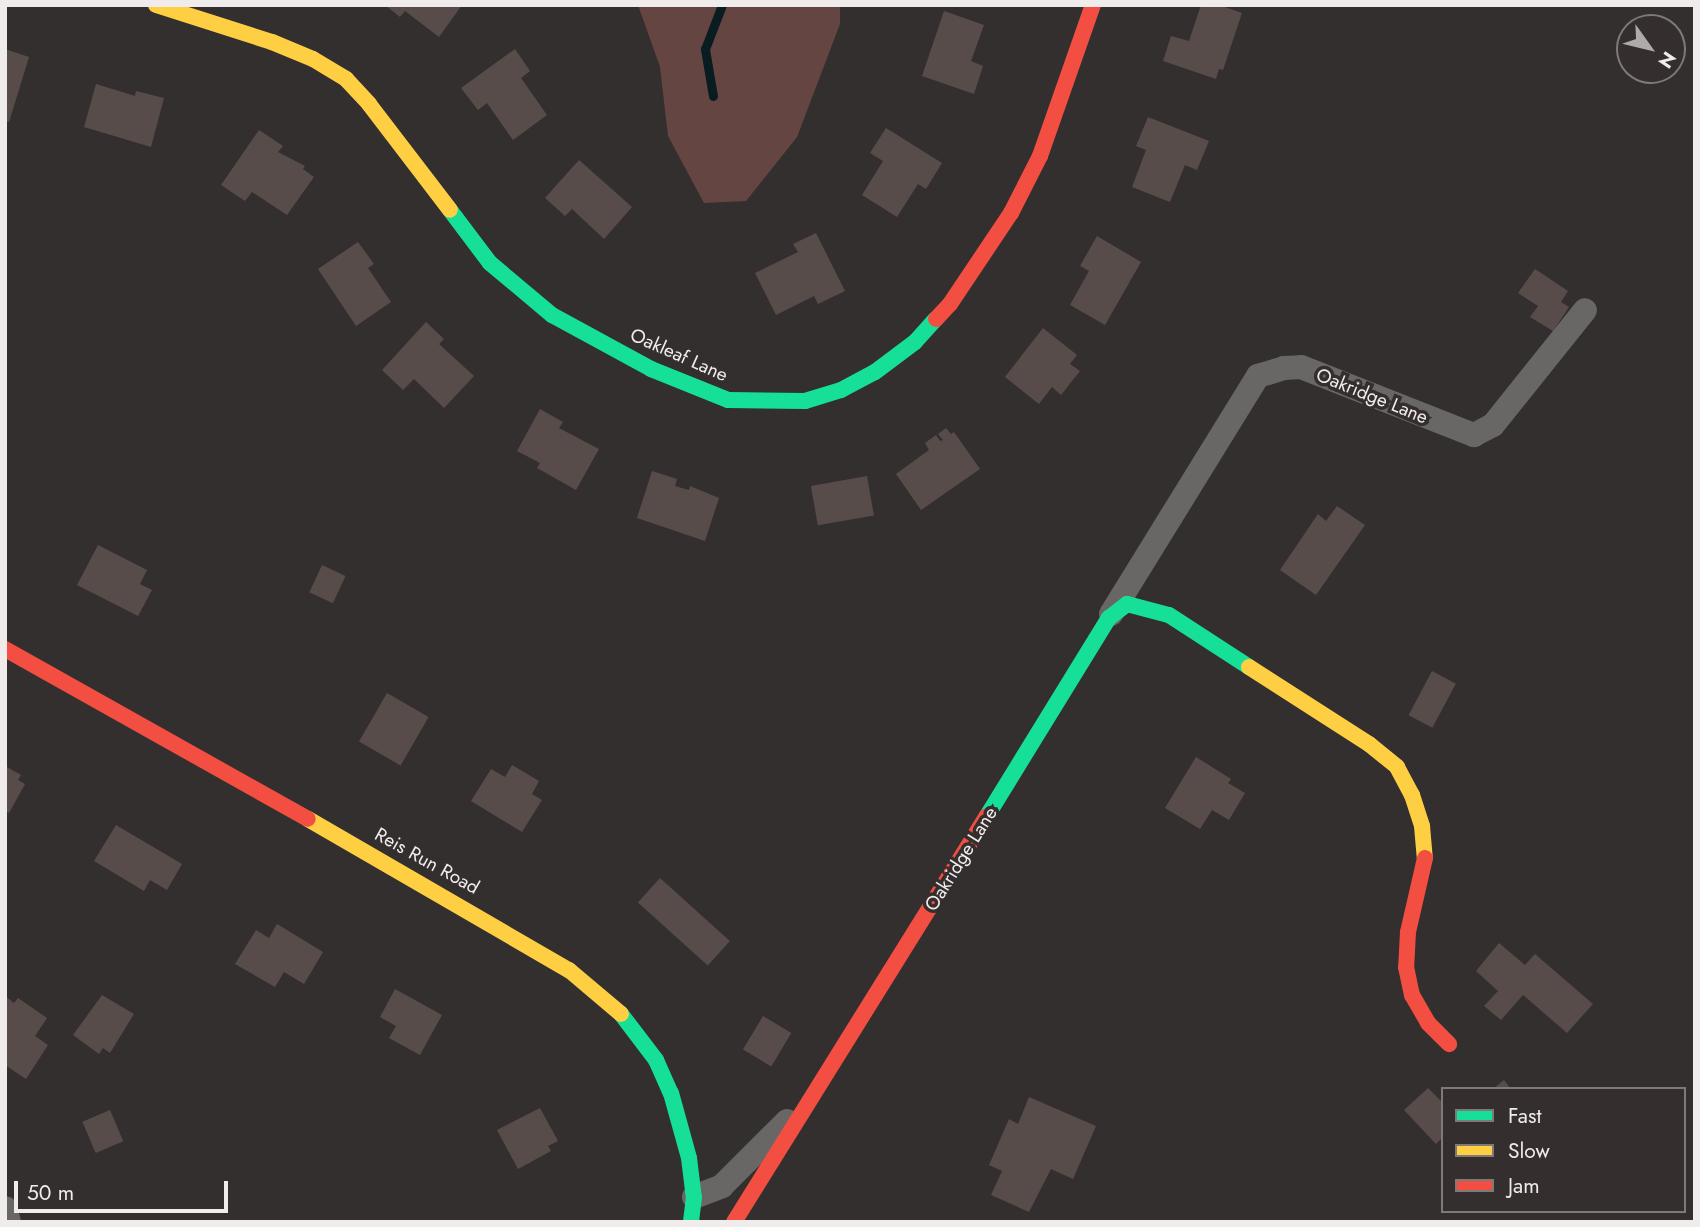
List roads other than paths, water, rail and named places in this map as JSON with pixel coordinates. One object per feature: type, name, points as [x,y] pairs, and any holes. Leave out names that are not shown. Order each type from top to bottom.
[{"type":"street","name":"Oakleaf Lane","points":[[156,5],[272,42],[313,60],[346,79],[369,104],[490,263],[552,314],[651,369],[697,389],[728,400],[766,402],[805,401],[841,390],[875,372],[915,342],[950,304],[1011,213],[1040,156],[1093,5]]},
{"type":"street","name":"Oakridge Lane","points":[[734,1222],[813,1101],[1258,376],[1284,368],[1301,367],[1474,435],[1493,425],[1585,310]]},
{"type":"street","points":[[1109,618],[1128,604],[1148,607],[1169,615],[1369,744],[1397,767],[1412,795],[1422,826],[1425,857],[1408,932],[1406,967],[1412,995],[1428,1023],[1449,1044]]},
{"type":"street","name":"Reis Run Road","points":[[5,649],[458,903],[569,970],[628,1020],[656,1060],[682,1126],[694,1197],[691,1222]]},
{"type":"street","name":"Oakridge Lane","points":[[694,1197],[722,1186],[782,1125],[813,1101]]},
{"type":"street","points":[[5,1208],[9,1222]]},
{"type":"waterway","points":[[713,96],[705,49],[722,5]]}]
